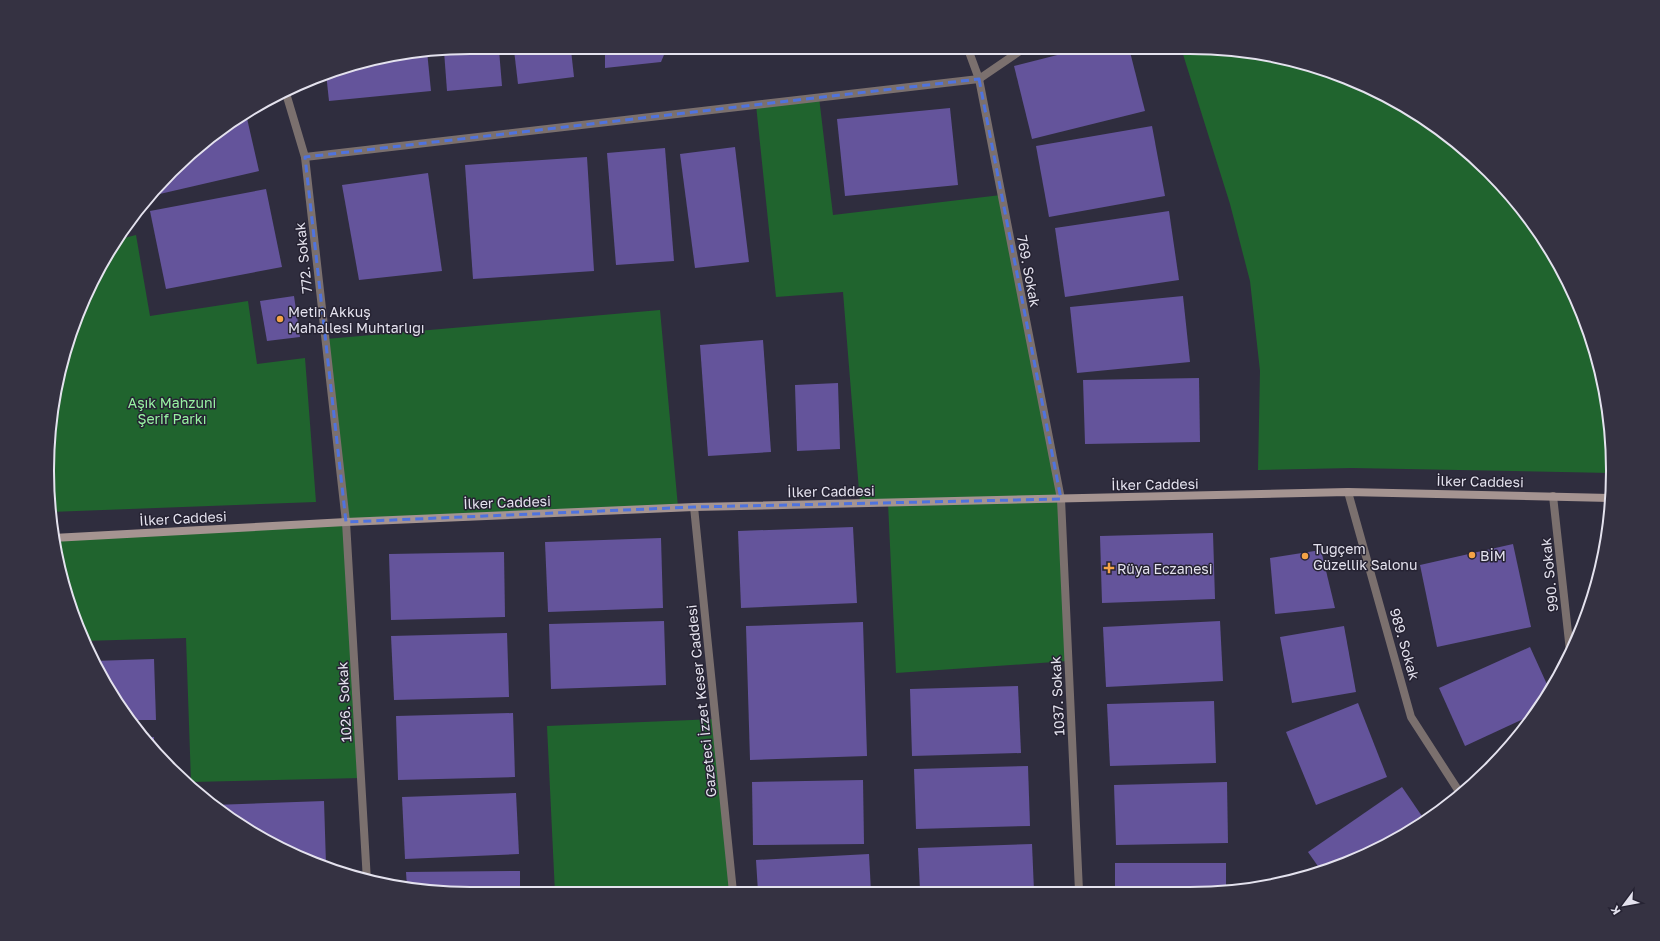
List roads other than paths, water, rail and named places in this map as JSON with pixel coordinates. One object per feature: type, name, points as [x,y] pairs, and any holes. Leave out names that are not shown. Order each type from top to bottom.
[{"type":"main road","name":"İlker Caddesi","points":[[60,538],[346,522],[694,507],[1348,492],[1605,498]]},
{"type":"street","name":"769. Sokak","points":[[970,54],[979,79],[1061,499]]},
{"type":"street","points":[[305,158],[979,79],[1016,54]]},
{"type":"street","name":"772. Sokak","points":[[287,97],[305,158],[346,522]]},
{"type":"street","name":"989. Sokak","points":[[1348,492],[1411,717],[1457,790]]},
{"type":"street","name":"990. Sokak","points":[[1553,496],[1569,641]]},
{"type":"street","name":"1037. Sokak","points":[[1061,499],[1079,887]]},
{"type":"street","name":"Gazeteci İzzet Keser Caddesi","points":[[694,507],[732,887]]},
{"type":"street","name":"1026. Sokak","points":[[346,522],[367,874]]},
{"type":"place","name":"Metin Akkuş Mahallesi Muhtarlığı","points":[[280,319]]},
{"type":"place","name":"BİM","points":[[1472,555]]},
{"type":"place","name":"Tuğçem Güzellik Salonu","points":[[1305,556]]},
{"type":"place","name":"Rüya Eczanesi","points":[[1109,568]]},
{"type":"park label","name":"Aşık Mahzuni Şerif Parkı","points":[[172,410]]}]
